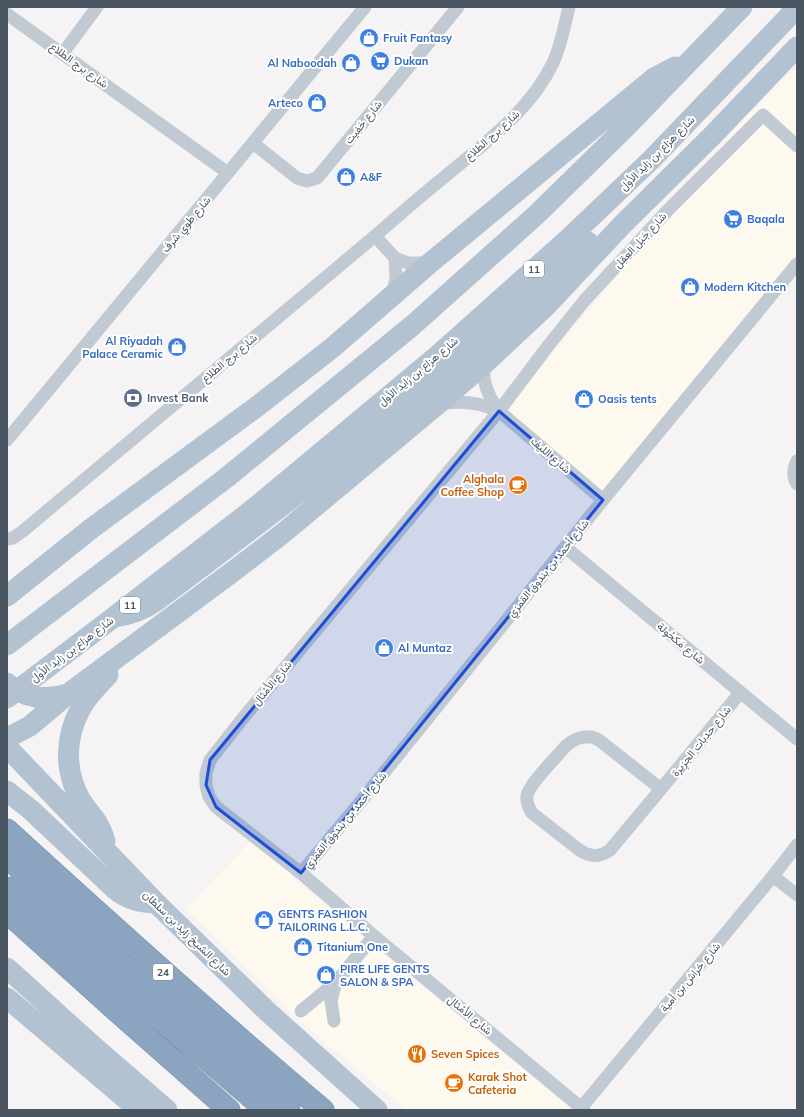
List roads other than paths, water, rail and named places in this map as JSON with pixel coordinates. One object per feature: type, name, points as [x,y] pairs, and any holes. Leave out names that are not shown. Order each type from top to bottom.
[{"type":"highway","name":"24","points":[[7,830],[130,943],[262,1059],[323,1110]]},
{"type":"highway","points":[[7,851],[22,872],[119,961],[289,1110]]},
{"type":"highway","points":[[7,888],[267,1110]]},
{"type":"highway","points":[[7,912],[110,1006],[229,1110]]},
{"type":"main road","points":[[7,645],[226,478],[413,325],[535,216],[625,128],[742,7]]},
{"type":"main road","name":"شارع هزاع بن زايد الأول","points":[[7,698],[114,617],[257,515],[567,240],[652,159],[797,8]]},
{"type":"main road","points":[[7,738],[30,726],[68,694],[139,643],[282,534],[484,364],[547,305],[622,225],[797,47]]},
{"type":"main road","points":[[7,596],[92,528],[332,348],[430,264],[654,78],[675,67],[687,64]]},
{"type":"main road","points":[[257,515],[400,411],[591,240],[599,234],[622,225]]},
{"type":"main road","points":[[7,579],[53,548],[92,528]]},
{"type":"main road","points":[[112,858],[96,822],[80,799],[74,786],[68,756],[69,743],[74,722],[81,707],[98,686],[139,643]]},
{"type":"main road","points":[[7,683],[13,688],[31,696],[50,698],[68,694]]},
{"type":"main road","name":"شارع الشيخ زايد بن سلطان","points":[[7,747],[156,903],[269,1013],[377,1110]]},
{"type":"main road","points":[[7,791],[31,810],[116,890],[132,900],[156,903]]},
{"type":"main road","points":[[7,968],[167,1110]]},
{"type":"main road","points":[[7,998],[139,1110]]},
{"type":"street","points":[[63,53],[97,7]]},
{"type":"street","name":"شارع طوي شرف","points":[[7,440],[365,7]]},
{"type":"street","name":"شارع حَفِيت","points":[[253,142],[297,178],[307,181],[316,178],[458,7]]},
{"type":"street","name":"شارع برج الطلاع","points":[[7,539],[13,538],[23,531],[491,138],[526,104],[541,85],[552,65],[561,42],[569,7]]},
{"type":"street","name":"شارع برج الطلاع","points":[[7,14],[228,173]]},
{"type":"street","name":"شارع جَبَل العِقِل","points":[[499,411],[584,301],[669,209],[763,115],[797,146]]},
{"type":"street","points":[[375,236],[395,258],[408,262],[430,264]]},
{"type":"street","points":[[391,298],[396,278],[395,258]]},
{"type":"street","name":"شارع أحمد بن بندوق القمزي","points":[[301,873],[362,800],[603,500],[797,264]]},
{"type":"street","name":"شارع الليف","points":[[484,364],[483,372],[488,394],[499,411]]},
{"type":"street","name":"شارع الليف","points":[[438,404],[450,402],[470,402],[489,406],[499,411],[603,500]]},
{"type":"street","name":"شارع الأَمْثال","points":[[499,411],[248,712],[210,760],[206,773],[206,785],[209,797],[216,807],[301,873],[374,936],[583,1109]]},
{"type":"street","points":[[797,461],[794,468],[794,474],[797,484]]},
{"type":"street","name":"شارع مَكحُولة","points":[[565,547],[797,739]]},
{"type":"street","name":"شارع حدِبات الجزِيرة","points":[[661,789],[599,740],[592,737],[583,737],[576,739],[563,748],[530,789],[527,802],[532,813],[583,853],[590,856],[604,854],[610,850],[661,789],[740,693]]},
{"type":"street","name":"شارع خراش بن أمية","points":[[583,1109],[797,845]]},
{"type":"street","points":[[773,876],[797,895]]},
{"type":"street","points":[[301,1012],[336,982],[374,936]]},
{"type":"street","points":[[334,1021],[331,1001],[336,982]]},
{"type":"place","name":"Fruit Fantasy","points":[[369,38]]},
{"type":"place","name":"Dukan","points":[[380,61]]},
{"type":"place","name":"Al Naboodah","points":[[351,63]]},
{"type":"place","name":"Arteco","points":[[317,103]]},
{"type":"place","name":"A&F","points":[[346,177]]},
{"type":"place","name":"Baqala","points":[[733,219]]},
{"type":"place","name":"Modern Kitchen","points":[[690,287]]},
{"type":"place","name":"Al Riyadah Palace Ceramic","points":[[177,347]]},
{"type":"place","name":"Invest Bank","points":[[133,398]]},
{"type":"place","name":"Oasis tents","points":[[584,399]]},
{"type":"place","name":"Alghala Coffee Shop","points":[[518,485]]},
{"type":"place","name":"Al Muntaz","points":[[384,648]]},
{"type":"place","name":"GENTS FASHION TAILORING L.L.C.","points":[[264,920]]},
{"type":"place","name":"Titanium One","points":[[303,947]]},
{"type":"place","name":"PIRE LIFE GENTS SALON & SPA","points":[[326,975]]},
{"type":"place","name":"Seven Spices","points":[[417,1054]]},
{"type":"place","name":"Karak Shot Cafeteria","points":[[454,1083]]}]
